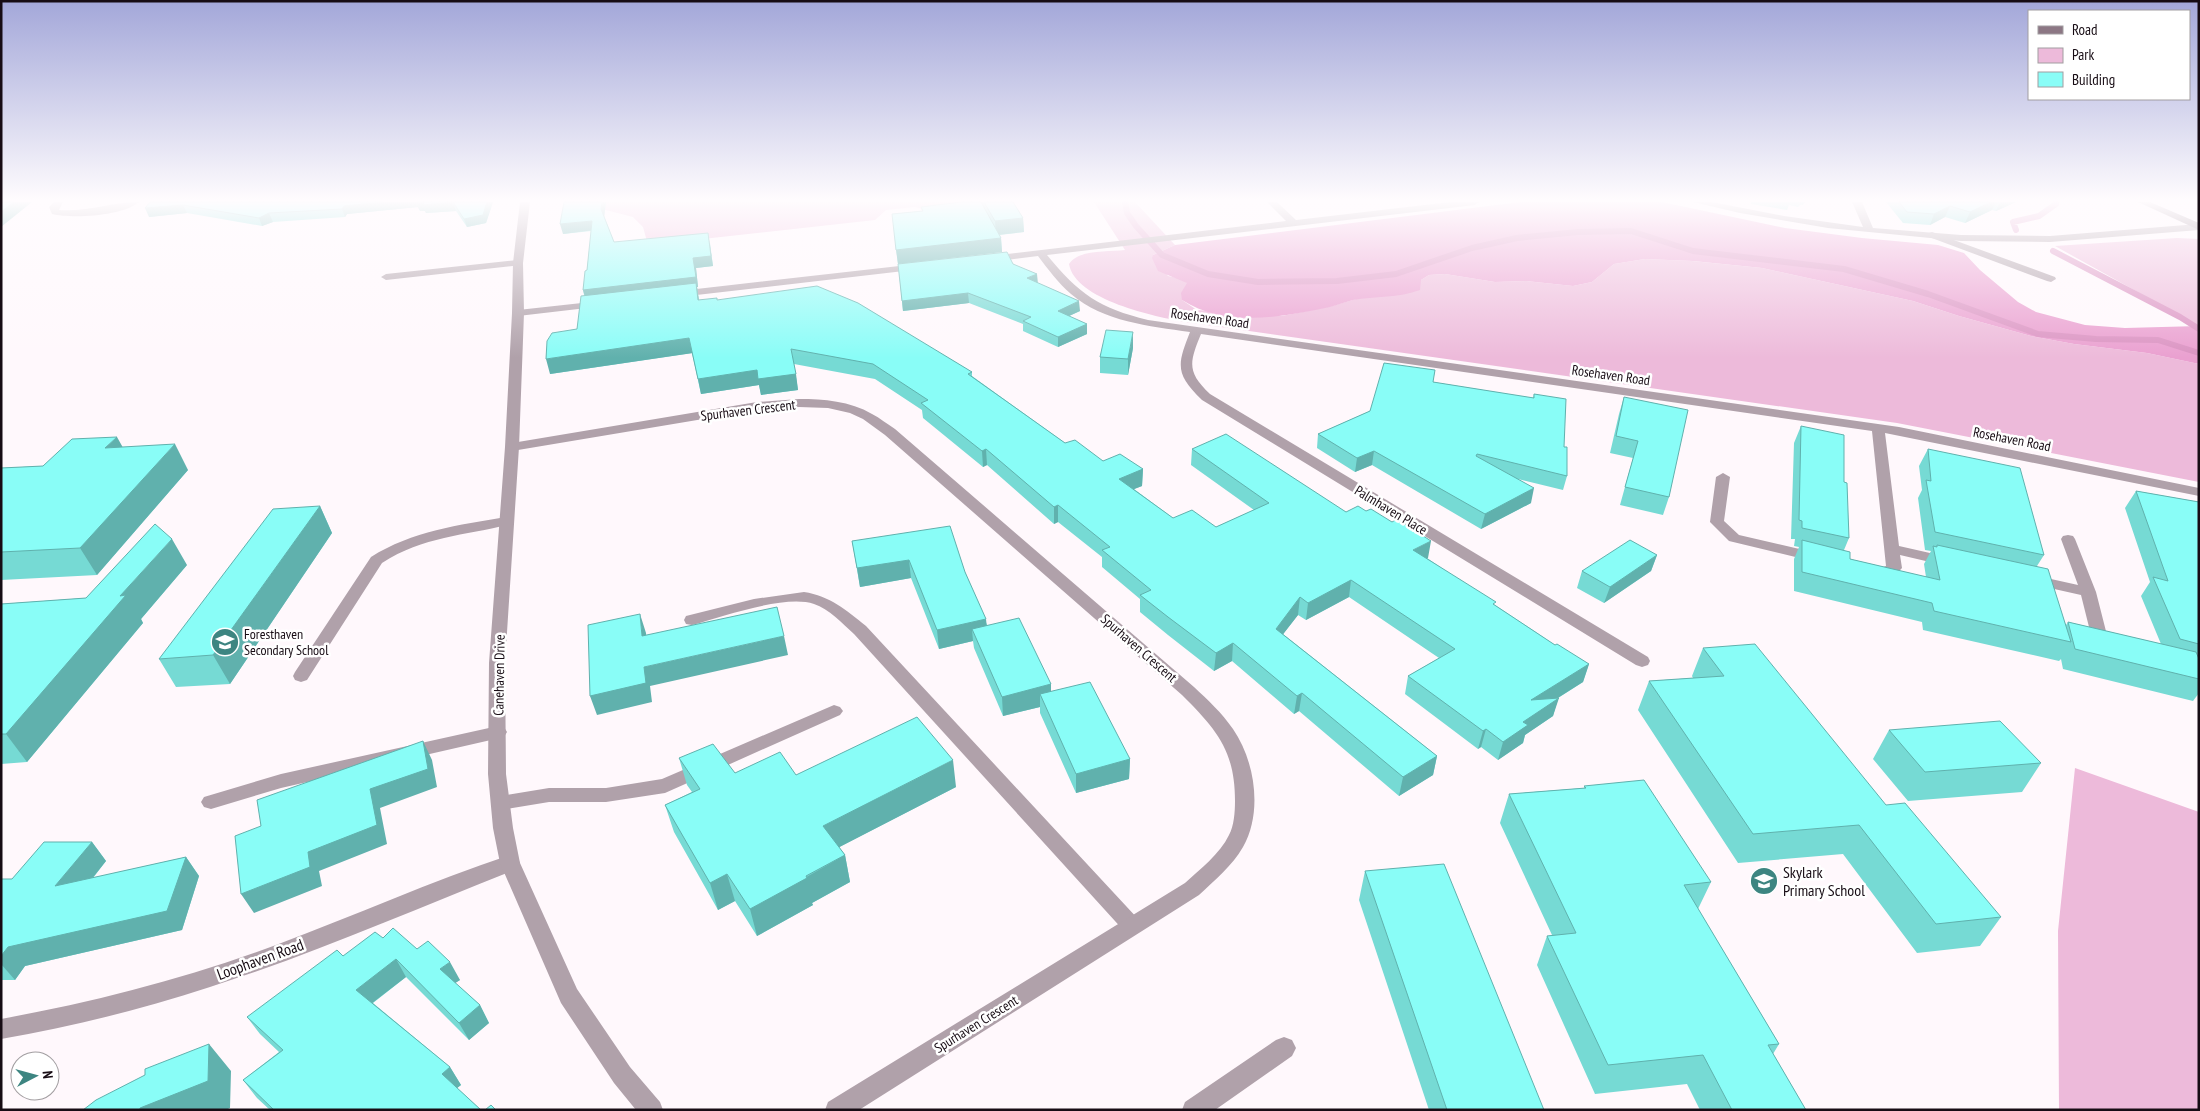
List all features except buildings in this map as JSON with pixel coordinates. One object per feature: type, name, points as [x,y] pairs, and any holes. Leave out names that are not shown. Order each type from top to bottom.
[{"type":"street","name":"Canehaven Drive","points":[[519,254],[512,447],[497,663],[498,774],[510,863],[569,996],[622,1075],[651,1110]]},
{"type":"street","points":[[981,260],[1033,254]]},
{"type":"street","name":"Rosehaven Road","points":[[1041,254],[1074,291],[1097,306],[1148,324],[1878,428],[2199,492]]},
{"type":"street","points":[[1981,254],[2051,279]]},
{"type":"street","points":[[386,277],[518,262]]},
{"type":"street","points":[[666,296],[932,266]]},
{"type":"street","points":[[518,313],[607,303]]},
{"type":"street","name":"Palmhaven Place","points":[[1196,331],[1186,357],[1185,370],[1191,383],[1206,397],[1642,660]]},
{"type":"street","name":"Spurhaven Crescent","points":[[512,447],[757,406],[794,402],[822,404],[848,409],[867,416],[890,432],[1188,690],[1218,721],[1234,743],[1242,772],[1244,792],[1240,833],[1223,860],[1192,889],[837,1110]]},
{"type":"street","points":[[1855,566],[1882,572],[1894,568],[1878,428]]},
{"type":"street","points":[[1723,477],[1717,522],[1734,538],[1827,560]]},
{"type":"street","points":[[301,676],[376,560],[388,551],[425,537],[506,521]]},
{"type":"street","points":[[2068,539],[2088,592],[2101,643]]},
{"type":"street","points":[[1892,549],[1957,563]]},
{"type":"street","points":[[2023,578],[2088,592]]},
{"type":"street","points":[[692,620],[772,601],[798,598],[816,599],[830,606],[860,630],[1132,926]]},
{"type":"street","points":[[501,803],[549,795],[606,795],[665,786],[834,711]]},
{"type":"street","points":[[211,802],[300,777],[498,732]]},
{"type":"street","name":"Loophaven Road","points":[[1,1029],[46,1021],[211,977],[280,953],[510,863]]},
{"type":"street","points":[[1194,1110],[1284,1048]]},
{"type":"green space","points":[[1087,254],[1156,254],[1153,255],[1168,276],[1188,283],[1182,300],[1197,310],[1282,316],[1332,306],[1421,280],[1429,275],[1445,274],[1495,282],[1526,281],[1573,286],[1592,282],[1614,264],[1645,259],[1692,261],[1762,268],[1913,301],[2031,336],[2074,344],[2147,353],[2199,364],[2199,482],[1897,423],[1186,322],[1156,316],[1118,305],[1086,288],[1075,277],[1069,264],[1074,259]]},
{"type":"green space","points":[[2069,254],[2199,254],[2199,326]]},
{"type":"green space","points":[[2075,768],[2199,812],[2199,1110],[2059,1110],[2058,931]]},
{"type":"shaded area","points":[[1965,254],[1980,270],[2018,302],[2036,312],[2085,325],[2125,328],[2199,326],[2199,364],[2147,353],[2074,344],[2031,336],[1913,301],[1762,268],[1693,261],[1645,259],[1614,264],[1592,282],[1573,286],[1526,281],[1495,282],[1445,274],[1429,275],[1421,280],[1420,290],[1412,293],[1353,300],[1330,307],[1274,317],[1236,317],[1199,309],[1182,300],[1181,293],[1187,283],[1158,271],[1152,258],[1153,255]]},
{"type":"waterway","points":[[1161,254],[1208,274],[1258,282],[1337,281],[1396,274],[1455,254]]},
{"type":"waterway","points":[[1717,254],[1844,269],[1928,294],[2038,334],[2096,339],[2158,340],[2199,353]]},
{"type":"waterway","points":[[2058,254],[2180,317],[2199,329]]},
{"type":"place","name":"Foresthaven Secondary School","points":[[225,642]]},
{"type":"place","name":"Skylark Primary School","points":[[1764,881]]}]
